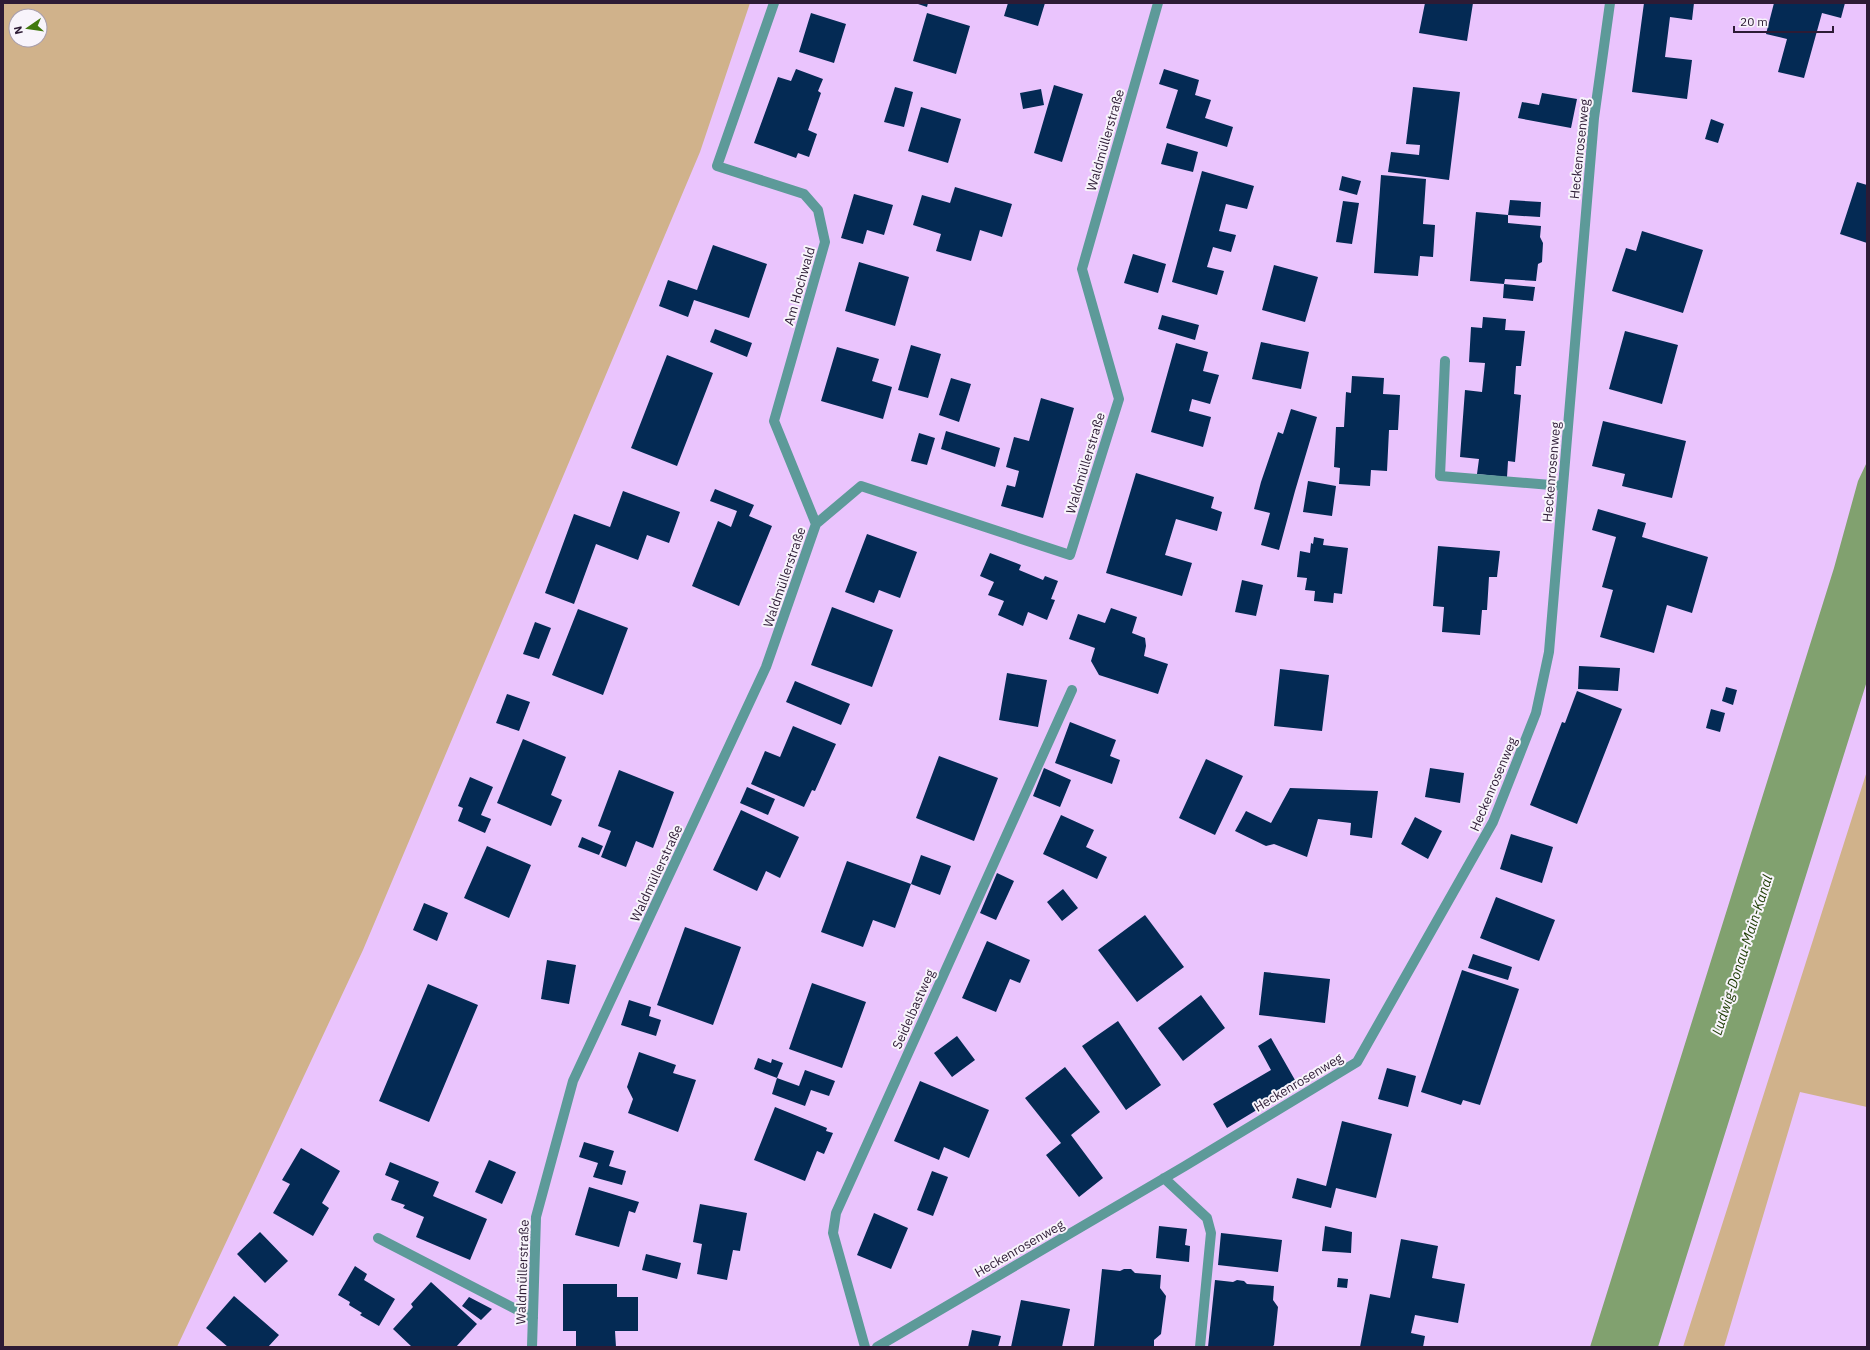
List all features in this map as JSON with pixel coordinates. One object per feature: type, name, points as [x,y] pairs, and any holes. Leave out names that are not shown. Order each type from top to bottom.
[{"type":"street","name":"Am Hochwald","points":[[774,3],[717,166],[804,194],[818,210],[825,242],[774,421],[816,524]]},
{"type":"street","name":"Waldmüllerstraße","points":[[532,1347],[536,1217],[573,1081],[766,667],[816,524],[861,486],[1070,555],[1118,398],[1082,269],[1158,3]]},
{"type":"street","name":"Heckenrosenweg","points":[[877,1347],[1164,1178],[1357,1062],[1493,822],[1536,714],[1549,652],[1594,118],[1610,3]]},
{"type":"street","points":[[1445,361],[1440,476],[1563,486]]},
{"type":"street","name":"Seidelbastweg","points":[[865,1347],[833,1233],[836,1213],[1072,690]]},
{"type":"street","points":[[1164,1178],[1207,1218],[1211,1233],[1200,1347]]},
{"type":"street","points":[[378,1238],[533,1318]]},
{"type":"shaded area","points":[[3,3],[750,3],[700,152],[363,950],[177,1347],[3,1347]]},
{"type":"shaded area","points":[[1867,771],[1867,1107],[1800,1092],[1724,1347],[1683,1347]]},
{"type":"water","name":"Ludwig-Donau-Main-Kanal","points":[[1867,462],[1867,681],[1658,1347],[1590,1347],[1834,568],[1858,481]]},
{"type":"building","points":[[915,3],[928,3],[927,7]]},
{"type":"building","points":[[1008,3],[1045,3],[1038,26],[1004,16]]},
{"type":"building","points":[[1425,3],[1473,3],[1467,41],[1419,33]]},
{"type":"building","points":[[1644,3],[1694,3],[1692,20],[1670,17],[1665,57],[1692,60],[1687,99],[1632,92]]},
{"type":"building","points":[[1774,3],[1845,3],[1841,18],[1822,13],[1804,78],[1778,72],[1787,39],[1766,34]]},
{"type":"building","points":[[811,13],[846,24],[834,63],[799,52]]},
{"type":"building","points":[[927,13],[970,26],[956,74],[913,61]]},
{"type":"building","points":[[796,69],[823,79],[818,91],[821,93],[808,130],[817,134],[809,157],[798,153],[796,158],[754,143],[778,77],[791,81]]},
{"type":"building","points":[[1164,69],[1199,80],[1195,95],[1211,100],[1205,118],[1233,127],[1227,147],[1166,128],[1178,90],[1159,84]]},
{"type":"building","points":[[1054,85],[1083,94],[1062,162],[1034,153]]},
{"type":"building","points":[[895,87],[913,92],[904,127],[884,122]]},
{"type":"building","points":[[1413,87],[1460,92],[1449,180],[1388,172],[1391,152],[1419,155],[1420,145],[1406,144]]},
{"type":"building","points":[[1041,89],[1044,105],[1023,109],[1020,93]]},
{"type":"building","points":[[1542,93],[1577,99],[1571,128],[1518,118],[1522,102],[1539,105]]},
{"type":"building","points":[[921,107],[961,119],[948,163],[908,151]]},
{"type":"building","points":[[1711,119],[1724,124],[1718,143],[1705,139]]},
{"type":"building","points":[[1167,143],[1198,152],[1193,172],[1161,164]]},
{"type":"building","points":[[1202,171],[1254,186],[1247,209],[1226,204],[1219,231],[1236,235],[1231,252],[1213,247],[1207,267],[1224,271],[1217,295],[1172,282]]},
{"type":"building","points":[[1381,175],[1426,179],[1423,224],[1435,225],[1433,257],[1420,256],[1418,276],[1374,273]]},
{"type":"building","points":[[1342,176],[1361,181],[1357,195],[1339,190]]},
{"type":"building","points":[[1857,182],[1867,185],[1867,243],[1840,234]]},
{"type":"building","points":[[955,187],[1012,204],[1002,237],[980,230],[971,261],[936,251],[941,234],[913,225],[922,195],[950,203]]},
{"type":"building","points":[[854,194],[893,205],[884,235],[867,230],[863,244],[841,238]]},
{"type":"building","points":[[1510,200],[1541,202],[1540,217],[1508,215]]},
{"type":"building","points":[[1343,201],[1359,203],[1352,244],[1336,242]]},
{"type":"building","points":[[1476,212],[1508,215],[1508,223],[1541,226],[1540,237],[1543,243],[1542,262],[1538,264],[1536,281],[1505,279],[1504,284],[1470,281]]},
{"type":"building","points":[[1642,231],[1703,250],[1683,313],[1612,291],[1626,248],[1636,251]]},
{"type":"building","points":[[713,245],[767,264],[749,318],[694,300],[688,317],[659,306],[668,280],[697,290]]},
{"type":"building","points":[[1133,254],[1166,264],[1158,293],[1124,283]]},
{"type":"building","points":[[859,262],[909,277],[895,326],[845,311]]},
{"type":"building","points":[[1274,265],[1318,277],[1305,322],[1262,310]]},
{"type":"building","points":[[1504,284],[1535,287],[1533,301],[1503,298]]},
{"type":"building","points":[[1162,315],[1199,325],[1195,340],[1158,329]]},
{"type":"building","points":[[1483,317],[1506,319],[1505,330],[1525,331],[1521,366],[1516,366],[1514,394],[1521,395],[1515,462],[1508,461],[1507,477],[1477,474],[1479,459],[1460,457],[1465,390],[1482,392],[1485,363],[1469,362],[1471,327],[1482,328]]},
{"type":"building","points":[[715,329],[752,343],[747,357],[710,342]]},
{"type":"building","points":[[1625,331],[1678,345],[1662,404],[1609,389]]},
{"type":"building","points":[[1261,342],[1309,352],[1301,389],[1252,379]]},
{"type":"building","points":[[1176,343],[1208,352],[1203,371],[1219,375],[1210,404],[1192,399],[1189,411],[1211,417],[1203,447],[1151,432]]},
{"type":"building","points":[[911,345],[941,354],[928,398],[898,390]]},
{"type":"building","points":[[837,347],[879,359],[872,381],[892,387],[883,419],[821,401]]},
{"type":"building","points":[[667,355],[713,373],[677,466],[631,448]]},
{"type":"building","points":[[1352,376],[1384,378],[1383,394],[1400,395],[1398,430],[1389,430],[1387,471],[1371,470],[1370,486],[1339,484],[1340,468],[1334,467],[1336,427],[1344,427],[1346,392],[1351,393]]},
{"type":"building","points":[[951,378],[971,384],[959,422],[939,415]]},
{"type":"building","points":[[1041,398],[1074,408],[1043,518],[1001,506],[1007,485],[1015,487],[1019,471],[1006,467],[1014,437],[1029,441]]},
{"type":"building","points":[[1291,409],[1317,417],[1279,550],[1261,545],[1270,513],[1254,509],[1261,482],[1278,432],[1283,434]]},
{"type":"building","points":[[1603,421],[1686,441],[1672,498],[1622,486],[1625,474],[1592,466]]},
{"type":"building","points":[[946,431],[1000,448],[995,467],[941,449]]},
{"type":"building","points":[[919,433],[935,438],[927,465],[911,461]]},
{"type":"building","points":[[1136,473],[1214,497],[1211,508],[1222,512],[1217,531],[1176,519],[1165,555],[1192,563],[1182,596],[1106,573]]},
{"type":"building","points":[[1308,481],[1336,486],[1332,516],[1303,512]]},
{"type":"building","points":[[715,489],[754,505],[749,516],[772,526],[739,606],[692,586],[718,521],[731,527],[737,511],[710,501]]},
{"type":"building","points":[[623,491],[680,512],[669,543],[647,535],[638,560],[596,544],[574,604],[545,593],[574,514],[610,527]]},
{"type":"building","points":[[1598,509],[1646,523],[1642,537],[1708,557],[1692,613],[1667,605],[1654,653],[1600,637],[1613,590],[1602,587],[1616,537],[1592,530]]},
{"type":"building","points":[[867,534],[917,552],[900,598],[879,590],[874,603],[845,592]]},
{"type":"building","points":[[1314,537],[1324,539],[1323,545],[1348,548],[1342,594],[1334,593],[1333,603],[1314,601],[1315,591],[1305,590],[1307,578],[1297,577],[1300,551],[1310,553],[1311,543],[1313,544]]},
{"type":"building","points":[[1438,546],[1500,551],[1497,577],[1489,577],[1487,610],[1482,610],[1480,635],[1442,632],[1444,607],[1433,606]]},
{"type":"building","points":[[990,553],[1021,565],[1019,570],[1043,580],[1045,576],[1058,581],[1051,599],[1055,600],[1047,620],[1028,612],[1023,626],[998,615],[1004,601],[988,595],[994,582],[980,576]]},
{"type":"building","points":[[1242,580],[1263,585],[1256,616],[1235,612]]},
{"type":"building","points":[[832,607],[893,630],[872,687],[811,665]]},
{"type":"building","points":[[1111,608],[1137,617],[1132,633],[1145,638],[1146,646],[1144,656],[1168,664],[1158,694],[1099,675],[1091,661],[1095,648],[1069,639],[1078,614],[1105,623]]},
{"type":"building","points":[[578,609],[628,628],[603,695],[552,675]]},
{"type":"building","points":[[535,622],[551,628],[539,659],[523,654]]},
{"type":"building","points":[[1579,666],[1620,668],[1618,691],[1578,689]]},
{"type":"building","points":[[1280,669],[1329,675],[1322,731],[1274,726]]},
{"type":"building","points":[[1007,673],[1047,680],[1038,727],[999,720]]},
{"type":"building","points":[[795,681],[850,704],[841,725],[786,702]]},
{"type":"building","points":[[1726,687],[1737,690],[1733,705],[1722,701]]},
{"type":"building","points":[[1577,691],[1622,709],[1577,824],[1530,805],[1562,722],[1565,723]]},
{"type":"building","points":[[507,694],[530,702],[519,731],[496,723]]},
{"type":"building","points":[[1711,709],[1725,713],[1720,732],[1706,728]]},
{"type":"building","points":[[1070,722],[1116,740],[1110,756],[1120,760],[1112,784],[1055,763]]},
{"type":"building","points":[[793,726],[836,744],[815,791],[812,790],[804,807],[751,784],[765,751],[780,757]]},
{"type":"building","points":[[523,739],[566,757],[551,795],[562,800],[551,826],[497,803]]},
{"type":"building","points":[[939,756],[998,778],[974,841],[916,818]]},
{"type":"building","points":[[1206,759],[1243,776],[1215,835],[1179,818]]},
{"type":"building","points":[[1044,768],[1071,780],[1060,807],[1033,796]]},
{"type":"building","points":[[1430,768],[1464,773],[1460,803],[1425,797]]},
{"type":"building","points":[[619,770],[674,792],[653,848],[636,841],[626,867],[601,857],[611,831],[598,826]]},
{"type":"building","points":[[470,777],[493,787],[481,815],[491,819],[485,833],[458,821],[463,808],[458,806]]},
{"type":"building","points":[[747,787],[775,799],[768,815],[740,803]]},
{"type":"building","points":[[1290,788],[1378,791],[1372,838],[1350,835],[1351,823],[1318,819],[1307,857],[1274,844],[1266,846],[1235,831],[1246,811],[1271,823]]},
{"type":"building","points":[[741,810],[799,837],[780,878],[766,871],[757,891],[713,870]]},
{"type":"building","points":[[1061,815],[1094,830],[1086,847],[1107,857],[1097,879],[1043,854]]},
{"type":"building","points":[[1415,817],[1442,831],[1428,859],[1401,844]]},
{"type":"building","points":[[1511,834],[1553,847],[1542,883],[1500,869]]},
{"type":"building","points":[[582,837],[603,846],[599,855],[578,847]]},
{"type":"building","points":[[487,846],[531,865],[509,918],[464,898]]},
{"type":"building","points":[[921,855],[951,866],[940,895],[911,884]]},
{"type":"building","points":[[847,861],[911,884],[895,928],[873,920],[863,947],[821,932]]},
{"type":"building","points":[[997,873],[1014,881],[996,920],[980,913]]},
{"type":"building","points":[[1063,889],[1078,908],[1062,921],[1047,902]]},
{"type":"building","points":[[1496,897],[1555,920],[1539,961],[1480,938]]},
{"type":"building","points":[[424,903],[448,913],[437,941],[413,930]]},
{"type":"building","points":[[1145,915],[1184,967],[1137,1002],[1098,950]]},
{"type":"building","points":[[685,927],[741,947],[713,1025],[657,1005]]},
{"type":"building","points":[[987,941],[1030,960],[1020,983],[1010,979],[996,1012],[962,998]]},
{"type":"building","points":[[1473,954],[1512,967],[1508,980],[1468,968]]},
{"type":"building","points":[[547,960],[576,965],[569,1004],[541,999]]},
{"type":"building","points":[[1462,970],[1519,989],[1480,1105],[1463,1100],[1461,1105],[1421,1092]]},
{"type":"building","points":[[1264,972],[1330,979],[1325,1023],[1259,1015]]},
{"type":"building","points":[[812,983],[866,1002],[842,1068],[789,1049]]},
{"type":"building","points":[[428,984],[478,1005],[429,1122],[379,1101]]},
{"type":"building","points":[[1201,995],[1225,1028],[1183,1061],[1158,1028]]},
{"type":"building","points":[[629,1000],[651,1007],[649,1016],[661,1020],[656,1036],[621,1025]]},
{"type":"building","points":[[1118,1021],[1161,1085],[1126,1110],[1082,1046]]},
{"type":"building","points":[[957,1036],[975,1060],[952,1077],[934,1053]]},
{"type":"building","points":[[1271,1038],[1295,1080],[1282,1088],[1285,1093],[1227,1128],[1213,1104],[1271,1070],[1258,1046]]},
{"type":"building","points":[[639,1052],[676,1065],[673,1073],[696,1080],[678,1132],[628,1113],[633,1099],[627,1087]]},
{"type":"building","points":[[758,1058],[771,1063],[772,1059],[783,1063],[777,1078],[754,1069]]},
{"type":"building","points":[[1065,1067],[1100,1112],[1071,1135],[1103,1178],[1079,1197],[1046,1155],[1061,1143],[1025,1098]]},
{"type":"building","points":[[1387,1068],[1416,1076],[1408,1107],[1378,1099]]},
{"type":"building","points":[[805,1070],[835,1081],[829,1096],[811,1090],[805,1106],[772,1094],[777,1078],[799,1086]]},
{"type":"building","points":[[920,1081],[989,1110],[969,1158],[944,1147],[939,1160],[894,1141]]},
{"type":"building","points":[[775,1107],[827,1128],[826,1131],[833,1133],[824,1154],[817,1151],[805,1181],[754,1160]]},
{"type":"building","points":[[1342,1121],[1392,1134],[1376,1198],[1336,1188],[1331,1208],[1292,1198],[1297,1178],[1326,1186]]},
{"type":"building","points":[[584,1142],[614,1151],[609,1166],[626,1171],[622,1185],[593,1177],[598,1163],[579,1157]]},
{"type":"building","points":[[301,1148],[340,1171],[322,1203],[329,1208],[313,1236],[273,1213],[290,1184],[282,1180]]},
{"type":"building","points":[[489,1160],[516,1172],[502,1204],[475,1192]]},
{"type":"building","points":[[390,1162],[439,1182],[433,1196],[487,1219],[470,1260],[416,1237],[424,1217],[403,1208],[405,1205],[391,1200],[399,1181],[385,1175]]},
{"type":"building","points":[[932,1171],[948,1177],[933,1216],[917,1210]]},
{"type":"building","points":[[589,1187],[639,1202],[635,1213],[629,1211],[619,1247],[575,1235]]},
{"type":"building","points":[[700,1204],[747,1213],[740,1251],[733,1250],[727,1280],[697,1274],[702,1244],[693,1242]]},
{"type":"building","points":[[874,1213],[908,1228],[891,1269],[857,1255]]},
{"type":"building","points":[[1159,1226],[1187,1229],[1185,1245],[1190,1246],[1189,1262],[1156,1258]]},
{"type":"building","points":[[1325,1226],[1352,1232],[1351,1253],[1322,1251]]},
{"type":"building","points":[[260,1232],[288,1261],[265,1283],[237,1254]]},
{"type":"building","points":[[1221,1233],[1282,1240],[1278,1272],[1218,1265]]},
{"type":"building","points":[[1401,1239],[1438,1246],[1432,1278],[1465,1284],[1458,1323],[1415,1315],[1411,1333],[1425,1336],[1423,1347],[1360,1347],[1370,1294],[1390,1298]]},
{"type":"building","points":[[646,1254],[681,1263],[677,1279],[642,1270]]},
{"type":"building","points":[[355,1266],[367,1274],[364,1280],[395,1299],[379,1326],[360,1315],[362,1313],[349,1305],[350,1302],[338,1295]]},
{"type":"building","points":[[1102,1269],[1120,1271],[1124,1269],[1131,1269],[1135,1273],[1161,1275],[1160,1288],[1166,1296],[1161,1334],[1154,1340],[1154,1347],[1094,1346]]},
{"type":"building","points":[[1338,1278],[1348,1279],[1347,1288],[1337,1287]]},
{"type":"building","points":[[1215,1280],[1233,1282],[1237,1280],[1244,1281],[1247,1284],[1274,1286],[1273,1300],[1278,1307],[1274,1345],[1272,1347],[1208,1347]]},
{"type":"building","points":[[431,1282],[477,1324],[456,1347],[412,1347],[393,1329],[413,1307],[411,1304]]},
{"type":"building","points":[[563,1284],[617,1284],[617,1297],[638,1297],[638,1331],[615,1331],[616,1347],[576,1347],[576,1331],[563,1331]]},
{"type":"building","points":[[234,1296],[279,1335],[268,1347],[228,1347],[206,1328]]},
{"type":"building","points":[[469,1297],[492,1309],[481,1320],[462,1306]]},
{"type":"building","points":[[1021,1300],[1070,1309],[1062,1347],[1011,1347]]},
{"type":"building","points":[[972,1330],[1001,1336],[998,1347],[968,1347]]}]
